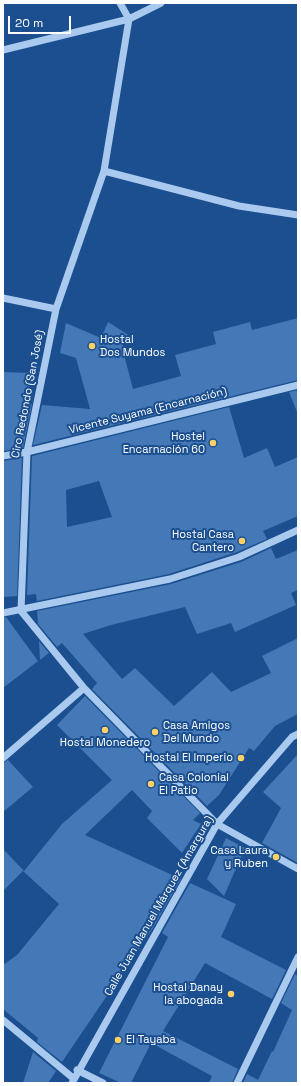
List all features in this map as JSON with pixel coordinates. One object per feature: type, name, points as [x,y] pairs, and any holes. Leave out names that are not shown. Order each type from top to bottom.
[{"type":"street","points":[[120,3],[129,19]]},
{"type":"street","points":[[3,50],[129,19],[161,3]]},
{"type":"street","name":"Ciro Redondo (San José)","points":[[21,611],[26,452],[56,309],[104,171],[129,19]]},
{"type":"street","points":[[104,171],[239,206],[298,214]]},
{"type":"street","points":[[3,298],[56,309]]},
{"type":"street","name":"Vicente Suyama (Encarnación)","points":[[3,456],[26,452],[298,385]]},
{"type":"street","points":[[3,613],[21,611],[170,579],[239,557],[298,530]]},
{"type":"street","points":[[21,611],[84,688],[217,824],[298,869]]},
{"type":"street","points":[[3,758],[84,688]]},
{"type":"street","name":"Calle Juan Manuel Márquez (Amargura)","points":[[72,1081],[217,824],[292,737],[298,734]]},
{"type":"street","points":[[237,1083],[298,958]]},
{"type":"street","points":[[3,1020],[72,1081]]},
{"type":"street","points":[[77,1070],[103,1083]]},
{"type":"building","points":[[298,318],[298,380],[33,445],[42,405],[90,409],[76,358],[60,353],[66,323],[101,338],[108,322],[130,336],[122,347],[133,389],[181,376],[175,355],[216,344],[213,332],[250,322],[252,330]]},
{"type":"building","points":[[3,372],[32,373],[26,404],[32,404],[23,448],[3,451]]},
{"type":"building","points":[[298,390],[298,412],[297,412],[289,392]]},
{"type":"building","points":[[229,407],[244,458],[267,448],[275,467],[298,457],[298,516],[263,531],[267,539],[237,552],[169,574],[37,601],[36,594],[27,595],[32,456]],"holes":[[[99,481],[112,517],[67,527],[66,490]]]},
{"type":"building","points":[[22,458],[17,596],[3,597],[3,461]]},
{"type":"building","points":[[271,548],[276,559],[298,550],[298,590],[291,593],[296,605],[235,632],[231,623],[197,634],[185,607],[111,625],[83,634],[122,679],[135,668],[174,706],[212,672],[231,692],[271,673],[262,656],[298,638],[298,714],[275,726],[254,751],[249,748],[219,795],[207,806],[92,689],[97,683],[62,643],[57,647],[38,624],[37,611],[171,584],[241,562]]},
{"type":"building","points":[[6,617],[38,661],[3,688],[3,618]]},
{"type":"building","points":[[39,641],[49,653],[40,660]]},
{"type":"building","points":[[85,696],[200,813],[193,820],[201,824],[182,853],[147,818],[152,811],[132,790],[85,835],[181,879],[153,928],[62,1062],[37,1042],[38,1038],[3,1009],[3,965],[17,955],[59,904],[23,871],[3,891],[3,849],[24,871],[62,824],[112,780],[57,725]]},
{"type":"building","points":[[298,754],[298,863],[262,843],[281,808],[263,792]]},
{"type":"building","points":[[8,760],[33,787],[3,812],[3,763]]},
{"type":"building","points":[[226,838],[245,848],[224,896],[207,879]]},
{"type":"building","points":[[190,883],[236,904],[221,937],[286,970],[272,999],[205,963],[163,1031],[238,1069],[232,1083],[209,1083],[212,1076],[151,1043],[131,1083],[121,1083],[99,1073],[168,937],[162,933]]},
{"type":"building","points":[[295,974],[298,976],[298,1083],[243,1083],[247,1074],[258,1080],[272,1051],[273,1052],[292,1010],[281,1003]]},
{"type":"building","points":[[33,1052],[56,1071],[48,1083],[23,1083]]},
{"type":"place","name":"Hostal Dos Mundos","points":[[92,346]]},
{"type":"place","name":"Hostel Encarnación 60","points":[[213,443]]},
{"type":"place","name":"Hostal Casa Cantero","points":[[242,541]]},
{"type":"place","name":"Hostal Monedero","points":[[105,730]]},
{"type":"place","name":"Casa Amigos Del Mundo","points":[[155,732]]},
{"type":"place","name":"Hostal El Imperio","points":[[241,758]]},
{"type":"place","name":"Casa Colonial El Patio","points":[[151,784]]},
{"type":"place","name":"Casa Laura y Ruben","points":[[276,857]]},
{"type":"place","name":"Hostal Danay la abogada","points":[[231,994]]},
{"type":"place","name":"El Tayaba","points":[[118,1040]]}]
